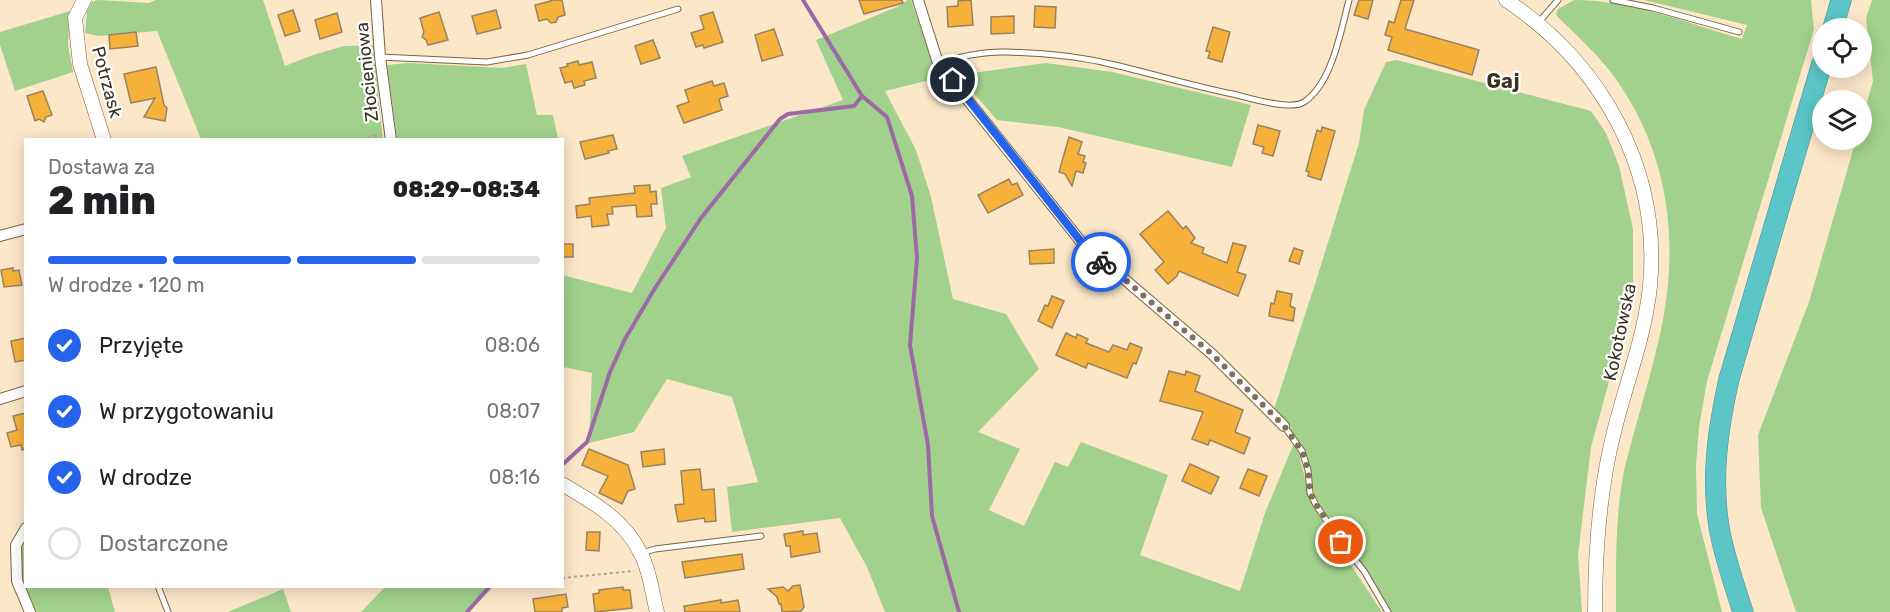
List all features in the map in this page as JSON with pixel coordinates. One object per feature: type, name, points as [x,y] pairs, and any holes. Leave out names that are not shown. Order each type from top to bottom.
[{"type":"highway","points":[[1836,18],[1841,0]]},
{"type":"highway","points":[[1743,612],[1720,527],[1716,502],[1716,447],[1729,379],[1818,78]]},
{"type":"street","name":"Potrzask","points":[[84,0],[75,18],[80,64],[103,138]]},
{"type":"street","name":"Złocieniowa","points":[[376,0],[380,57],[390,137]]},
{"type":"street","points":[[918,0],[938,63],[1096,259],[1116,272],[1213,355],[1284,426]]},
{"type":"street","name":"Kokotowska","points":[[1506,0],[1538,23],[1571,53],[1601,92],[1632,155],[1644,196],[1648,220],[1651,262],[1647,304],[1638,351],[1614,432],[1604,482],[1595,561],[1595,612]]},
{"type":"street","points":[[0,236],[24,230]]},
{"type":"street","points":[[0,399],[24,392]]},
{"type":"street","points":[[564,485],[600,506],[627,531],[647,569],[657,612]]},
{"type":"street","points":[[24,531],[16,545],[17,581],[30,612]]},
{"type":"lane","points":[[938,63],[965,56],[1004,52],[1051,55],[1108,63],[1203,88],[1281,105],[1302,104],[1314,94],[1324,78],[1336,49],[1349,0]]},
{"type":"lane","points":[[1538,23],[1558,0]]},
{"type":"lane","points":[[1613,0],[1653,8],[1739,32]]},
{"type":"lane","points":[[380,57],[487,62],[528,55],[678,9]]},
{"type":"lane","points":[[1284,426],[1302,451],[1308,470],[1310,493],[1317,506],[1364,571],[1388,612]]},
{"type":"lane","points":[[641,554],[654,549],[761,536]]},
{"type":"lane","points":[[159,588],[168,612]]},
{"type":"path","points":[[367,138],[375,135],[390,137]]},
{"type":"path","points":[[564,578],[637,570]]},
{"type":"green space","points":[[98,0],[149,3],[156,0],[263,0],[285,66],[344,46],[373,45],[383,138],[201,138],[157,31],[98,36],[85,33],[87,11],[92,2]]},
{"type":"green space","points":[[911,0],[938,78],[885,91],[916,150],[931,197],[953,299],[1006,314],[1039,369],[978,432],[1020,449],[989,510],[1024,526],[1055,462],[1068,467],[1081,442],[1168,475],[1140,555],[1240,591],[1265,513],[1294,443],[1298,450],[1310,499],[1382,612],[885,612],[867,567],[840,518],[732,532],[727,487],[758,482],[732,397],[667,379],[634,432],[589,443],[592,373],[564,367],[564,276],[632,293],[666,228],[661,188],[691,177],[682,156],[843,100],[816,40]]},
{"type":"green space","points":[[1574,0],[1617,4],[1638,8],[1742,39],[1747,25],[1644,0],[1811,0],[1812,36],[1707,381],[1699,427],[1696,466],[1697,514],[1722,612],[1616,612],[1616,544],[1620,493],[1659,339],[1665,305],[1669,272],[1666,206],[1660,173],[1650,142],[1636,111],[1604,64],[1556,15],[1558,9]]},
{"type":"green space","points":[[1872,0],[1890,0],[1890,612],[1796,612],[1761,508],[1758,435],[1809,302],[1853,150],[1872,150],[1872,18],[1866,18]]},
{"type":"green space","points":[[70,11],[68,45],[73,72],[15,91],[0,45],[0,32]]},
{"type":"green space","points":[[1397,60],[1591,111],[1606,133],[1619,166],[1633,229],[1633,282],[1628,312],[1591,447],[1578,555],[1582,612],[1391,612],[1334,530],[1315,495],[1302,444],[1273,412],[1359,143],[1364,110],[1386,62]]},
{"type":"green space","points":[[408,63],[502,68],[526,64],[537,115],[553,115],[558,138],[397,138],[387,65]]},
{"type":"green space","points":[[1046,63],[1112,72],[1251,105],[1232,167],[1058,127],[997,120],[958,75]]},
{"type":"green space","points":[[24,543],[24,583],[20,568],[21,550]]},
{"type":"green space","points":[[26,588],[108,588],[115,612],[36,612]]},
{"type":"green space","points":[[384,588],[492,588],[469,612],[361,612]]},
{"type":"green space","points":[[283,589],[291,612],[228,612]]},
{"type":"building","points":[[550,0],[562,0],[565,15],[558,17],[556,22],[551,23],[547,19],[539,21],[535,5]]},
{"type":"building","points":[[859,0],[902,0],[903,3],[864,14]]},
{"type":"building","points":[[971,0],[973,25],[948,27],[947,7],[958,6],[958,1]]},
{"type":"building","points":[[1359,0],[1373,0],[1368,19],[1354,15]]},
{"type":"building","points":[[1401,0],[1414,0],[1405,29],[1479,50],[1472,75],[1388,50],[1392,37],[1385,35],[1389,21],[1394,23]]},
{"type":"building","points":[[1035,6],[1056,7],[1055,28],[1034,27]]},
{"type":"building","points":[[293,10],[300,31],[285,36],[278,15]]},
{"type":"building","points":[[496,10],[501,28],[477,34],[472,16]]},
{"type":"building","points":[[439,12],[448,40],[428,45],[422,37],[424,32],[420,18]]},
{"type":"building","points":[[713,12],[723,42],[704,48],[703,45],[696,47],[691,33],[704,29],[700,16]]},
{"type":"building","points":[[337,13],[342,32],[320,39],[315,20]]},
{"type":"building","points":[[1014,16],[1014,33],[991,34],[991,17]]},
{"type":"building","points":[[1213,27],[1230,32],[1222,62],[1208,58],[1210,52],[1206,51]]},
{"type":"building","points":[[774,29],[783,55],[762,61],[755,35]]},
{"type":"building","points":[[136,32],[138,46],[110,49],[109,35]]},
{"type":"building","points":[[653,40],[660,58],[641,64],[635,46]]},
{"type":"building","points":[[578,61],[579,65],[592,62],[596,78],[584,81],[585,85],[574,88],[572,81],[565,83],[560,68]]},
{"type":"building","points":[[156,67],[164,105],[167,108],[165,121],[144,117],[155,98],[131,103],[124,74]]},
{"type":"building","points":[[712,81],[714,86],[724,83],[728,96],[719,99],[722,110],[684,123],[677,106],[689,102],[685,90]]},
{"type":"building","points":[[43,91],[52,115],[46,117],[44,122],[39,119],[35,121],[27,96]]},
{"type":"building","points":[[1258,125],[1280,131],[1273,156],[1262,153],[1264,147],[1253,144]]},
{"type":"building","points":[[1322,127],[1335,131],[1321,180],[1308,176],[1309,172],[1306,171],[1317,130],[1321,132]]},
{"type":"building","points":[[613,135],[617,149],[585,159],[580,142]]},
{"type":"building","points":[[1069,137],[1082,142],[1078,154],[1085,156],[1083,162],[1086,163],[1083,173],[1076,171],[1072,186],[1065,174],[1059,172]]},
{"type":"building","points":[[1009,179],[1012,185],[1017,183],[1023,195],[988,213],[978,195]]},
{"type":"building","points":[[650,185],[650,192],[656,191],[657,204],[651,204],[652,216],[637,217],[636,205],[612,207],[613,214],[607,214],[609,225],[592,227],[591,216],[577,218],[576,206],[590,204],[589,198],[635,193],[634,186]]},
{"type":"building","points":[[1168,211],[1183,229],[1186,226],[1195,238],[1191,243],[1204,248],[1202,253],[1227,263],[1233,243],[1246,246],[1237,272],[1246,275],[1238,296],[1179,271],[1168,284],[1155,270],[1164,262],[1140,234]]},
{"type":"building","points":[[564,244],[573,244],[573,257],[564,257]]},
{"type":"building","points":[[1294,248],[1303,251],[1299,264],[1289,261]]},
{"type":"building","points":[[1054,249],[1054,263],[1030,264],[1029,251]]},
{"type":"building","points":[[13,268],[13,271],[19,270],[22,285],[4,287],[1,270]]},
{"type":"building","points":[[1277,291],[1292,294],[1290,306],[1295,308],[1293,321],[1269,316],[1271,303],[1274,304]]},
{"type":"building","points":[[1052,296],[1064,301],[1052,328],[1038,321]]},
{"type":"building","points":[[1066,333],[1076,338],[1077,334],[1088,339],[1086,343],[1109,352],[1113,345],[1127,350],[1130,343],[1142,348],[1127,378],[1088,363],[1086,368],[1056,355]]},
{"type":"building","points":[[24,338],[24,360],[15,362],[11,341]]},
{"type":"building","points":[[1169,371],[1185,375],[1186,371],[1200,376],[1195,391],[1243,410],[1235,432],[1250,438],[1244,454],[1210,440],[1208,445],[1192,439],[1203,412],[1160,401]]},
{"type":"building","points":[[24,413],[24,450],[22,450],[21,445],[11,447],[7,433],[17,430],[13,416]]},
{"type":"building","points":[[589,449],[628,465],[635,489],[628,491],[622,504],[599,493],[608,476],[582,465]]},
{"type":"building","points":[[664,449],[665,464],[643,467],[641,452]]},
{"type":"building","points":[[1190,464],[1219,477],[1211,494],[1182,481]]},
{"type":"building","points":[[700,469],[702,490],[714,489],[716,521],[705,522],[704,518],[678,522],[675,505],[684,504],[681,471]]},
{"type":"building","points":[[1248,469],[1267,476],[1259,496],[1240,488]]},
{"type":"building","points":[[803,531],[803,535],[817,533],[820,552],[791,557],[790,546],[786,546],[784,534]]},
{"type":"building","points":[[587,532],[600,532],[599,551],[586,550]]},
{"type":"building","points":[[742,554],[744,569],[685,578],[682,562]]},
{"type":"building","points":[[800,585],[804,607],[801,611],[782,612],[777,597],[768,589],[783,587],[788,591],[793,586]]},
{"type":"building","points":[[623,587],[623,590],[630,590],[632,608],[595,612],[593,594],[599,593],[599,590]]},
{"type":"building","points":[[566,594],[568,607],[562,608],[562,612],[535,612],[533,599]]},
{"type":"building","points":[[721,600],[721,603],[738,600],[740,612],[685,612],[684,606]]},
{"type":"waterway","points":[[803,0],[862,96],[887,117],[912,196],[917,258],[910,345],[928,445],[932,516],[959,612]]},
{"type":"waterway","points":[[564,463],[587,442],[610,372],[625,339],[655,288],[701,218],[780,119],[788,114],[854,106],[862,96]]},
{"type":"waterway","points":[[467,612],[488,588]]},
{"type":"way so far","points":[[1101,262],[1116,272],[1213,355],[1284,426],[1302,451],[1308,470],[1310,493],[1341,542]]},
{"type":"district","name":"Gaj","points":[[1503,81]]},
{"type":"route","points":[[953,80],[1086,248],[1101,262]]}]
